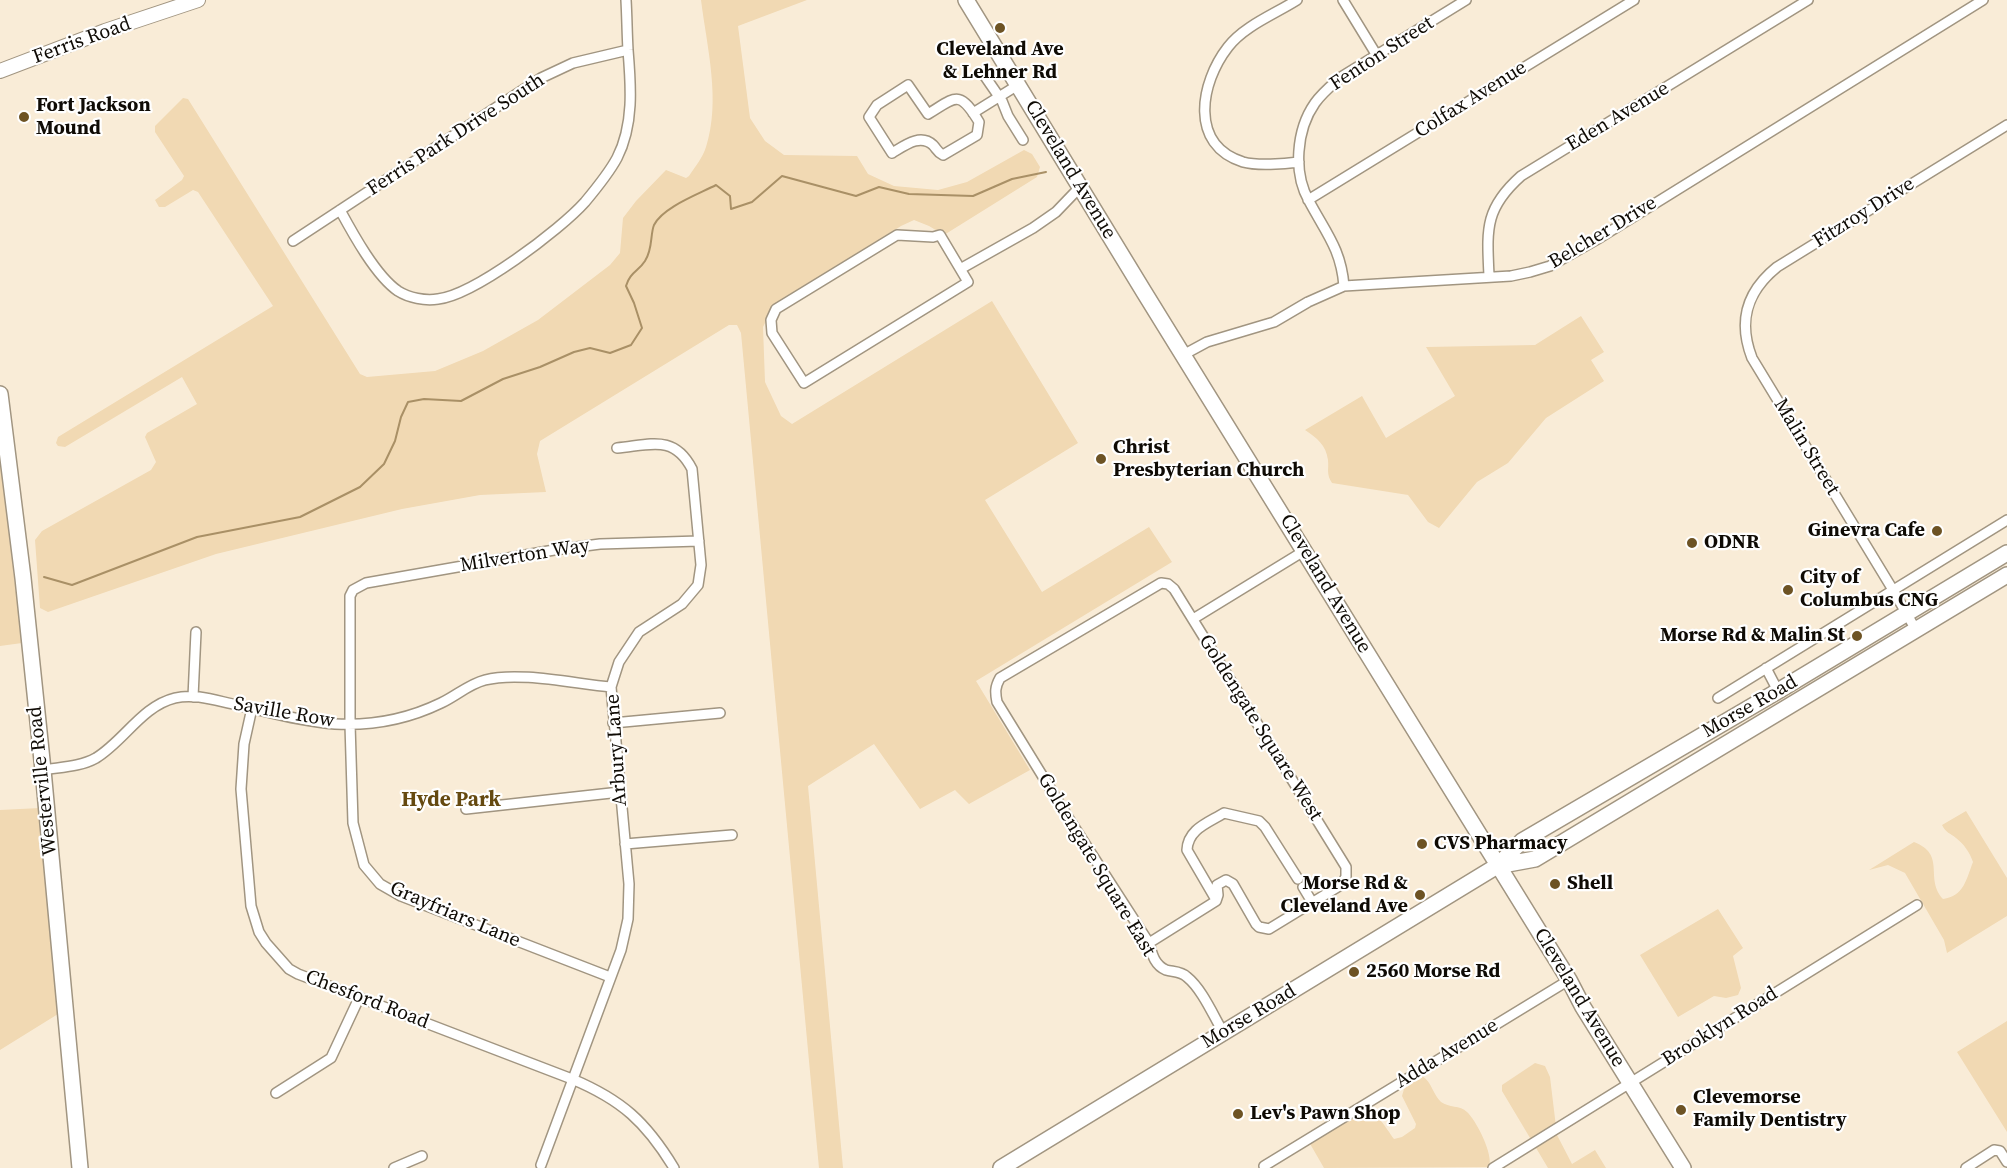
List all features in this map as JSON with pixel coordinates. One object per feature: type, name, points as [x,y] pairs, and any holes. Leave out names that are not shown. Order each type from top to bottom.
[{"type":"main road","name":"Ferris Road","points":[[0,71],[105,31],[198,0]]},
{"type":"main road","name":"Cleveland Avenue","points":[[971,1],[1018,85],[1080,187],[1683,1168]]},
{"type":"main road","name":"Westerville Road","points":[[0,394],[23,578],[43,770],[80,1168]]},
{"type":"main road","name":"Morse Road","points":[[1001,1168],[1497,866],[1522,841],[2007,553]]},
{"type":"main road","name":"Morse Road","points":[[1497,866],[1535,859],[2007,575]]},
{"type":"main road","points":[[1788,708],[1792,698],[1823,674],[1845,651]]},
{"type":"main road","points":[[1704,758],[1762,710],[1778,691]]},
{"type":"street","points":[[340,210],[384,278],[399,291],[417,299],[438,299],[458,294],[495,273],[543,240],[584,203],[617,158],[629,123],[631,75],[626,0]]},
{"type":"street","points":[[1297,0],[1248,30],[1229,45],[1211,72],[1204,108],[1206,125],[1213,142],[1227,155],[1245,163],[1299,162]]},
{"type":"street","points":[[1343,0],[1376,54]]},
{"type":"street","name":"Fenton Street","points":[[1344,286],[1342,266],[1331,238],[1308,200],[1302,183],[1299,162],[1301,135],[1306,119],[1314,104],[1341,77],[1466,0]]},
{"type":"street","name":"Colfax Avenue","points":[[1308,200],[1634,0]]},
{"type":"street","name":"Eden Avenue","points":[[1489,276],[1490,219],[1498,201],[1516,181],[1808,0]]},
{"type":"street","name":"Belcher Drive","points":[[1183,355],[1207,342],[1274,322],[1308,302],[1344,286],[1511,276],[1550,266],[1983,0]]},
{"type":"street","name":"Ferris Park Drive South","points":[[293,241],[541,78],[573,63],[628,50]]},
{"type":"street","points":[[982,72],[1023,140]]},
{"type":"street","points":[[908,85],[928,114],[954,98],[966,103],[973,113],[979,122],[977,135],[943,155],[933,145],[919,140],[892,153],[869,117],[877,105],[908,85]]},
{"type":"street","points":[[973,113],[1018,85]]},
{"type":"street","name":"Fitzroy Drive","points":[[1745,322],[1751,296],[1760,283],[1777,267],[2007,125]]},
{"type":"street","points":[[962,268],[1033,228],[1056,212],[1080,187]]},
{"type":"street","points":[[897,235],[933,237],[940,235],[962,268],[968,282],[804,382],[772,333],[771,320],[776,309],[897,235]]},
{"type":"street","name":"Malin Street","points":[[1745,322],[1748,347],[1752,358],[1916,630]]},
{"type":"street","name":"Arbury Lane","points":[[541,1165],[621,950],[628,919],[629,884],[611,687],[619,662],[639,632],[682,604],[698,585],[701,565],[692,469],[686,457],[675,448],[662,444],[617,448]]},
{"type":"street","points":[[1718,698],[2007,520]]},
{"type":"street","name":"Milverton Way","points":[[353,590],[366,583],[554,550],[600,544],[699,541]]},
{"type":"street","points":[[1192,619],[1304,551]]},
{"type":"street","name":"Goldengate Square West","points":[[1000,678],[1154,585],[1168,584],[1174,589],[1346,867],[1346,877],[1341,885],[1312,902]]},
{"type":"street","name":"Grayfriars Lane","points":[[353,590],[350,596],[353,823],[364,865],[380,884],[401,896],[610,977]]},
{"type":"street","points":[[193,697],[196,632]]},
{"type":"street","points":[[1766,668],[1778,691]]},
{"type":"street","name":"Saville Row","points":[[43,770],[87,762],[109,748],[150,711],[173,698],[193,697],[323,723],[350,724],[400,719],[435,706],[484,680],[517,677],[611,687]]},
{"type":"street","name":"Goldengate Square East","points":[[1000,678],[996,685],[997,702],[1149,943],[1156,963],[1166,970],[1175,970],[1186,975],[1223,1032]]},
{"type":"street","name":"Chesford Road","points":[[252,708],[244,744],[241,789],[251,906],[259,932],[273,953],[289,969],[572,1080],[617,1102],[641,1122],[674,1168]]},
{"type":"street","points":[[613,723],[720,712]]},
{"type":"street","points":[[466,809],[620,792]]},
{"type":"street","points":[[1149,943],[1216,900],[1217,885],[1226,880],[1230,881],[1256,924],[1264,929],[1269,929],[1312,902],[1265,826],[1259,821],[1224,813],[1195,831],[1187,850],[1216,900]]},
{"type":"street","points":[[625,844],[732,835]]},
{"type":"street","name":"Brooklyn Road","points":[[1493,1168],[1917,905]]},
{"type":"street","name":"Adda Avenue","points":[[1264,1166],[1569,980]]},
{"type":"street","points":[[276,1093],[331,1058],[359,998]]},
{"type":"street","points":[[1966,1168],[1977,1165],[1994,1150],[2000,1151],[2007,1162]]},
{"type":"street","points":[[394,1168],[422,1156]]},
{"type":"shaded area","points":[[701,0],[807,0],[738,26],[750,118],[765,141],[784,155],[857,156],[868,174],[894,186],[938,190],[967,182],[1024,150],[1032,154],[1040,167],[1037,177],[944,235],[914,220],[901,226],[772,309],[763,327],[765,382],[781,416],[792,424],[992,301],[1078,443],[985,500],[1042,592],[1149,527],[1172,562],[976,681],[1030,770],[969,804],[955,790],[920,809],[874,744],[808,786],[843,1168],[819,1168],[741,333],[737,325],[729,325],[540,441],[537,454],[546,492],[480,495],[402,509],[216,554],[48,612],[40,608],[35,540],[42,531],[151,470],[156,462],[145,437],[147,433],[197,404],[182,377],[65,447],[58,446],[56,443],[58,437],[273,306],[198,192],[193,190],[165,207],[159,207],[155,200],[182,180],[184,176],[155,132],[155,126],[183,98],[188,99],[360,374],[367,377],[435,371],[483,351],[538,320],[610,265],[620,253],[623,218],[636,201],[666,170],[686,178],[689,176],[705,151],[712,111],[713,92]]},
{"type":"shaded area","points":[[1581,316],[1604,352],[1591,360],[1604,381],[1546,418],[1508,463],[1477,482],[1439,528],[1428,522],[1408,495],[1332,483],[1330,480],[1328,460],[1323,446],[1305,430],[1362,396],[1386,438],[1455,396],[1426,347],[1535,345]]},
{"type":"shaded area","points":[[0,457],[22,643],[0,646]]},
{"type":"shaded area","points":[[40,808],[58,1014],[0,1050],[0,810]]},
{"type":"shaded area","points":[[1966,811],[2007,878],[2007,916],[1947,953],[1944,940],[1905,873],[1888,865],[1869,870],[1914,842],[1930,853],[1933,860],[1935,883],[1943,899],[1956,894],[1966,881],[1973,862],[1959,840],[1942,825]]},
{"type":"shaded area","points":[[1718,909],[1743,948],[1733,956],[1741,988],[1738,995],[1726,998],[1714,996],[1678,1017],[1640,955]]},
{"type":"shaded area","points":[[2007,1021],[2007,1132],[1957,1052]]},
{"type":"shaded area","points":[[1535,1063],[1545,1066],[1550,1077],[1557,1135],[1572,1164],[1595,1150],[1606,1168],[1548,1168],[1502,1091],[1502,1085]]},
{"type":"shaded area","points":[[1422,1076],[1441,1102],[1461,1108],[1471,1116],[1487,1146],[1489,1167],[1324,1168],[1309,1142],[1362,1109],[1372,1112],[1394,1139],[1402,1137],[1415,1128],[1416,1124],[1402,1096],[1404,1089]]},
{"type":"waterway","points":[[44,577],[72,585],[197,537],[300,517],[360,487],[384,464],[395,441],[401,417],[408,402],[424,399],[461,401],[503,379],[540,367],[574,352],[590,348],[610,353],[631,345],[642,328],[626,286],[648,256],[654,225],[665,212],[716,185],[730,196],[731,209],[752,202],[782,176],[856,196],[879,187],[909,194],[973,196],[1012,179],[1046,172]]},
{"type":"place","name":"Cleveland Ave & Lehner Rd","points":[[1000,28]]},
{"type":"place","name":"Fort Jackson Mound","points":[[24,117]]},
{"type":"place","name":"Christ Presbyterian Church","points":[[1101,459]]},
{"type":"place","name":"Ginevra Cafe","points":[[1937,531]]},
{"type":"place","name":"ODNR","points":[[1692,543]]},
{"type":"place","name":"City of Columbus CNG","points":[[1788,590]]},
{"type":"place","name":"Morse Rd & Malin St","points":[[1857,636]]},
{"type":"place","name":"CVS Pharmacy","points":[[1422,844]]},
{"type":"place","name":"Shell","points":[[1555,884]]},
{"type":"place","name":"Morse Rd & Cleveland Ave","points":[[1420,895]]},
{"type":"place","name":"2560 Morse Rd","points":[[1354,972]]},
{"type":"place","name":"Clevemorse Family Dentistry","points":[[1681,1110]]},
{"type":"place","name":"Lev's Pawn Shop","points":[[1238,1114]]},
{"type":"district","name":"Hyde Park","points":[[451,801]]}]
